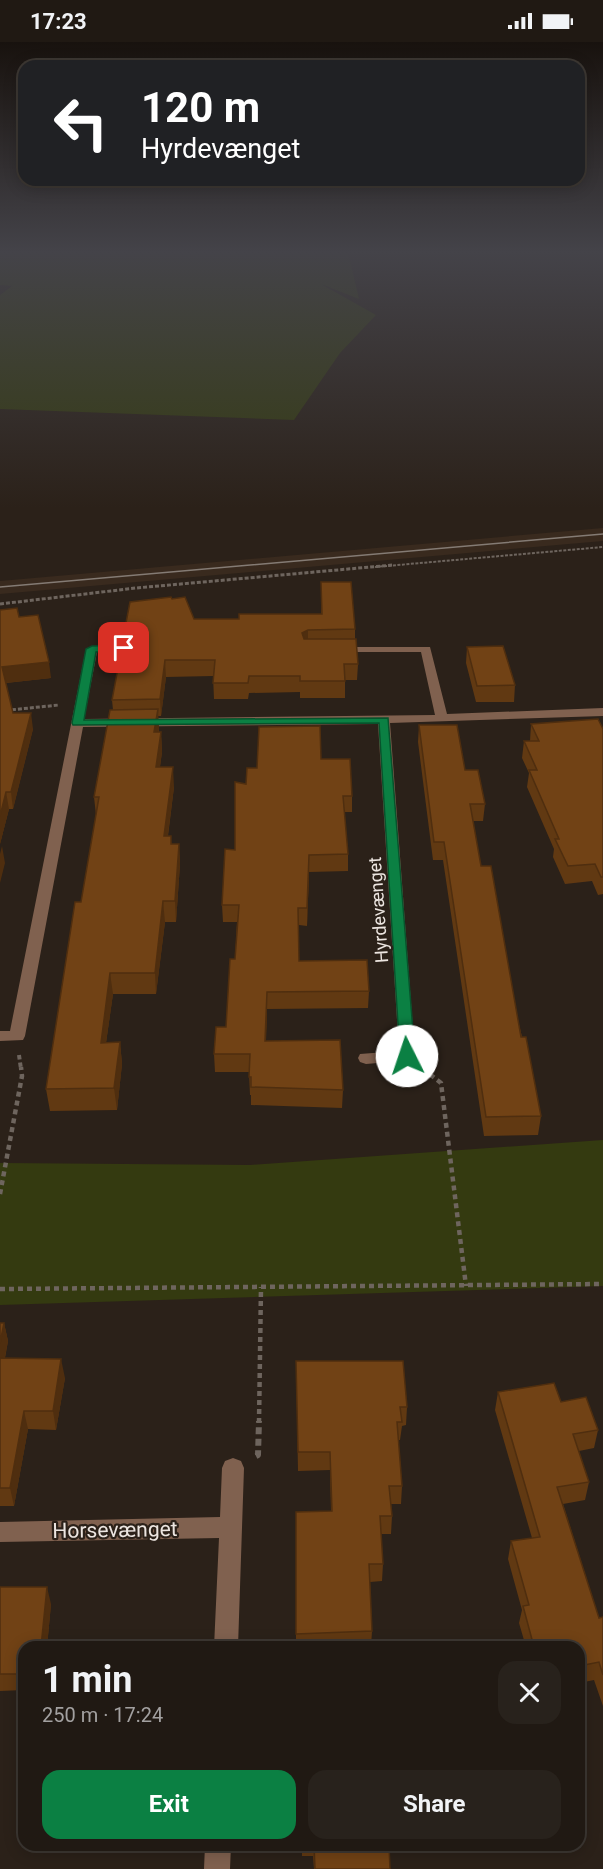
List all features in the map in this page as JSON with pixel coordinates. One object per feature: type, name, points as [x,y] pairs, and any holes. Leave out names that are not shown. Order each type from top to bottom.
[{"type":"street","points":[[0,1036],[17,1036],[92,649],[124,648]]},
{"type":"street","points":[[332,650],[426,649],[442,719]]},
{"type":"street","points":[[77,723],[442,719],[603,712]]},
{"type":"street","name":"Hyrdevænget","points":[[384,720],[407,1056]]},
{"type":"street","points":[[366,1058],[407,1056]]},
{"type":"street","points":[[226,1641],[233,1468]]},
{"type":"street","name":"Horsevænget","points":[[0,1532],[230,1527]]},
{"type":"street","points":[[217,1869],[218,1851]]},
{"type":"path","points":[[0,604],[136,588],[603,547]]},
{"type":"path","points":[[0,711],[81,703]]},
{"type":"path","points":[[0,1194],[22,1076],[17,1036]]},
{"type":"path","points":[[407,1056],[441,1083],[466,1286]]},
{"type":"path","points":[[0,1289],[603,1284]]},
{"type":"path","points":[[233,1468],[258,1455],[261,1287]]},
{"type":"shaded area","points":[[603,528],[603,541],[0,594],[0,581]]},
{"type":"green space","points":[[0,337],[355,337],[340,353],[294,420],[0,409]]},
{"type":"green space","points":[[603,1140],[603,1286],[0,1305],[0,1163],[250,1165]]},
{"type":"building","points":[[321,582],[351,582],[355,629],[308,630],[302,633],[304,639],[356,639],[358,664],[344,664],[345,681],[300,681],[300,676],[249,676],[248,683],[213,683],[215,660],[165,660],[160,699],[112,700],[124,636],[131,632],[125,628],[130,602],[185,597],[194,619],[239,619],[239,614],[322,614]]},
{"type":"building","points":[[17,608],[19,617],[38,615],[49,662],[2,667],[13,713],[31,713],[11,792],[6,792],[0,816],[0,610]]},
{"type":"building","points":[[503,646],[515,685],[477,686],[467,647]]},
{"type":"building","points":[[158,709],[154,732],[161,732],[156,767],[173,767],[164,836],[171,836],[171,844],[179,844],[175,901],[163,901],[155,973],[110,973],[101,1043],[120,1042],[114,1088],[46,1089],[75,902],[81,902],[99,797],[94,797],[110,710]]},
{"type":"building","points":[[598,719],[603,729],[603,877],[595,864],[568,866],[555,839],[559,839],[529,770],[537,770],[524,741],[539,741],[531,724]]},
{"type":"building","points":[[419,725],[457,725],[465,770],[478,770],[485,804],[470,804],[481,866],[491,866],[521,1037],[526,1037],[541,1116],[486,1117],[444,842],[434,842]]},
{"type":"building","points":[[320,726],[321,759],[350,759],[352,796],[343,796],[348,854],[309,855],[307,908],[298,908],[299,961],[367,960],[369,991],[267,992],[265,1041],[340,1040],[343,1090],[251,1087],[250,1054],[214,1054],[216,1027],[226,1027],[230,959],[235,959],[239,905],[222,905],[225,849],[235,850],[235,782],[246,784],[247,768],[257,768],[259,727]]},
{"type":"building","points":[[0,1323],[4,1323],[0,1343]]},
{"type":"building","points":[[0,1358],[61,1359],[53,1411],[24,1411],[10,1488],[0,1488]]},
{"type":"building","points":[[296,1361],[403,1361],[407,1407],[400,1407],[402,1422],[397,1422],[402,1486],[389,1486],[392,1516],[380,1516],[383,1564],[369,1564],[372,1631],[296,1634],[296,1512],[332,1511],[330,1452],[298,1452]]},
{"type":"building","points":[[554,1383],[561,1402],[586,1397],[598,1430],[573,1434],[589,1482],[557,1487],[599,1618],[603,1617],[603,1675],[599,1662],[585,1665],[585,1641],[532,1641],[523,1606],[529,1605],[511,1541],[540,1537],[498,1392]]},
{"type":"building","points":[[0,1587],[47,1587],[42,1641],[18,1641],[18,1674],[0,1674]]},
{"type":"building","points":[[314,1851],[389,1851],[390,1869],[315,1869]]},
{"type":"tram line","points":[[0,587],[603,534]]},
{"type":"route","points":[[124,648],[92,649],[77,723],[384,720],[407,1056]]}]
